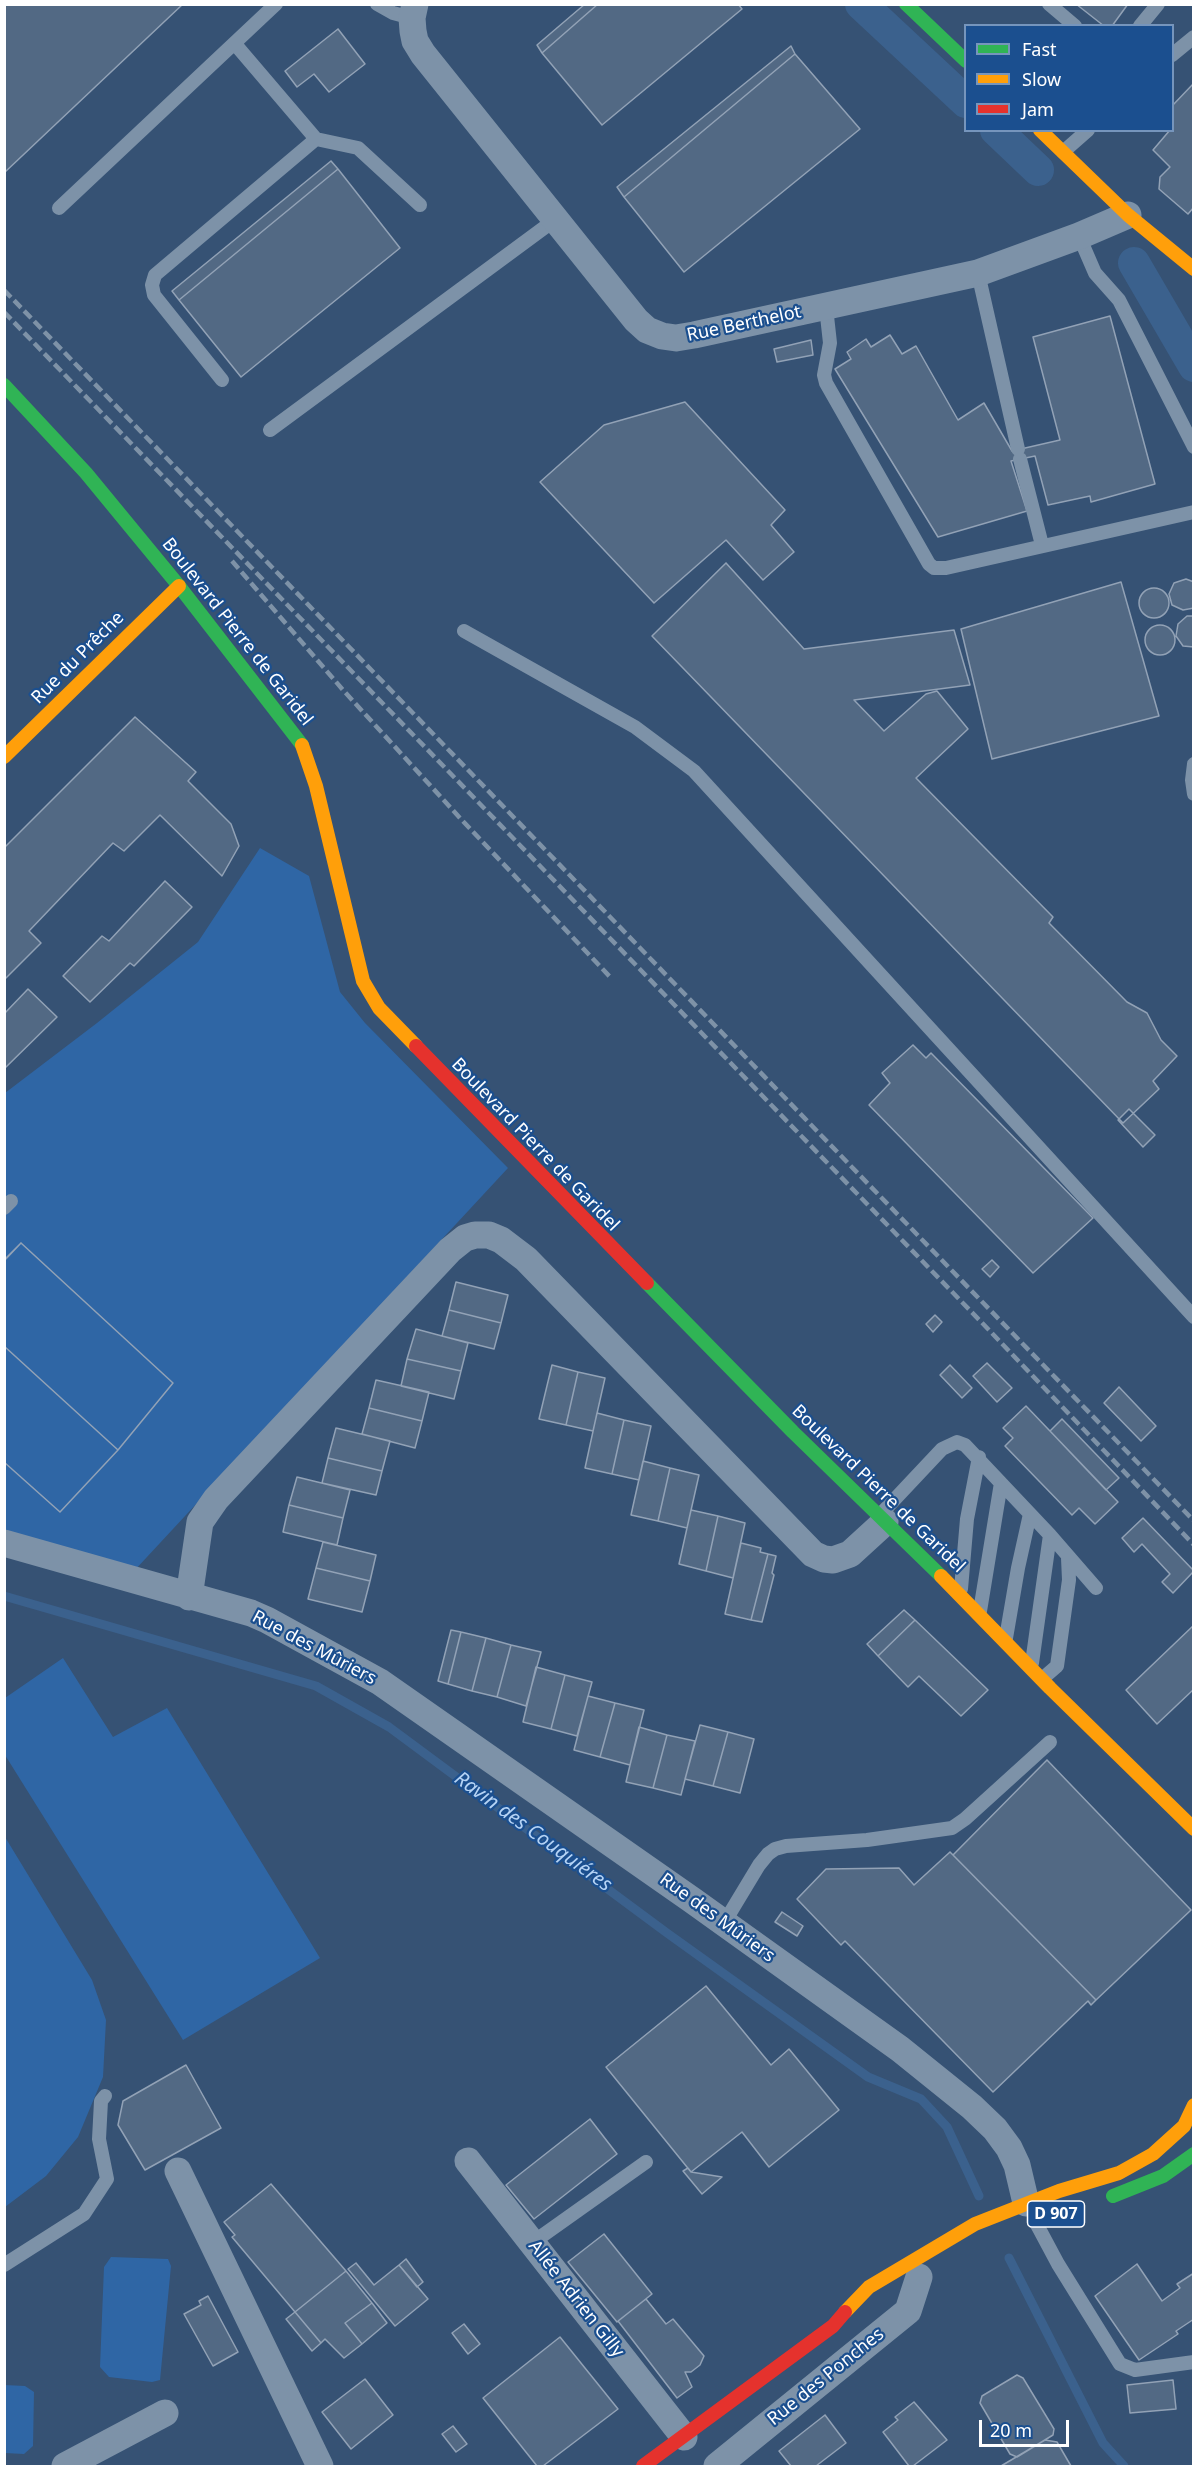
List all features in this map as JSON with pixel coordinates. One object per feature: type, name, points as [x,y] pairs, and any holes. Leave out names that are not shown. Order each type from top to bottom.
[{"type":"street","points":[[906,4],[964,59]]},
{"type":"street","name":"Rue Berthelot","points":[[413,11],[415,41],[423,54],[636,320],[647,330],[662,336],[676,338],[694,335],[978,273],[1079,236],[1128,215]]},
{"type":"street","points":[[1042,132],[1128,215],[1194,269]]},
{"type":"street","name":"Boulevard Pierre de Garidel","points":[[4,385],[86,473],[179,586],[303,746],[316,786],[363,981],[379,1008],[793,1432],[960,1594],[1031,1668],[1194,1829]]},
{"type":"street","name":"Rue du Prêche","points":[[4,757],[179,586]]},
{"type":"street","points":[[189,1597],[200,1522],[216,1499],[450,1250],[465,1238],[475,1235],[489,1235],[501,1240],[526,1258],[813,1554],[833,1560],[850,1554],[882,1519]]},
{"type":"street","name":"Rue des Mûriers","points":[[4,1543],[251,1613],[380,1682],[900,2049],[972,2107],[1009,2148],[1017,2165],[1033,2217]]},
{"type":"street","name":"D 907","points":[[643,2466],[833,2326],[869,2287],[975,2224],[1033,2217],[1119,2174],[1153,2154],[1184,2126],[1194,2105]]},
{"type":"street","name":"D 907","points":[[1098,2201],[1163,2176],[1194,2154]]},
{"type":"street","name":"Allée Adrien Gilly","points":[[468,2161],[684,2437]]},
{"type":"street","points":[[178,2171],[320,2466]]},
{"type":"street","name":"Rue des Ponches","points":[[717,2466],[908,2312],[916,2279]]},
{"type":"street","name":"D 907","points":[[833,2326],[864,2311]]},
{"type":"street","points":[[80,2463],[165,2413]]},
{"type":"lane","points":[[59,208],[276,4]]},
{"type":"lane","points":[[377,4],[393,13],[413,11]]},
{"type":"lane","points":[[1049,4],[1073,24]]},
{"type":"lane","points":[[1142,24],[1158,4]]},
{"type":"lane","points":[[1174,54],[1194,37]]},
{"type":"lane","points":[[235,44],[316,139],[358,148],[420,205]]},
{"type":"lane","points":[[1063,152],[1086,132]]},
{"type":"lane","points":[[222,380],[154,296],[152,285],[155,275],[316,139]]},
{"type":"lane","points":[[270,430],[556,219]]},
{"type":"lane","points":[[1079,236],[1095,273],[1119,300],[1194,447]]},
{"type":"lane","points":[[978,273],[1042,545]]},
{"type":"lane","points":[[826,307],[831,343],[824,375],[826,383],[929,564],[934,568],[946,568],[1194,512]]},
{"type":"lane","points":[[464,631],[635,727],[694,771],[1194,1317]]},
{"type":"lane","points":[[1194,764],[1192,780],[1194,794]]},
{"type":"lane","points":[[882,1519],[942,1449],[950,1444],[965,1445],[979,1457],[1096,1588]]},
{"type":"lane","points":[[960,1594],[967,1519],[979,1457]]},
{"type":"lane","points":[[979,1614],[1001,1483]]},
{"type":"lane","points":[[1005,1641],[1030,1514]]},
{"type":"lane","points":[[1031,1668],[1050,1535]]},
{"type":"lane","points":[[1042,1679],[1057,1666],[1069,1580],[1068,1558]]},
{"type":"lane","points":[[724,1923],[759,1865],[775,1849],[786,1846],[867,1840],[952,1828],[965,1819],[1050,1742]]},
{"type":"lane","points":[[4,2265],[84,2214],[107,2179],[99,2139],[101,2101],[105,2096]]},
{"type":"lane","points":[[532,2243],[646,2162]]},
{"type":"lane","points":[[1033,2217],[1058,2264],[1120,2364],[1135,2370],[1194,2362]]},
{"type":"shaded area","points":[[260,848],[309,876],[340,992],[365,1023],[508,1168],[134,1571],[5,1532],[5,1093],[198,942]]},
{"type":"shaded area","points":[[63,1658],[113,1737],[167,1708],[320,1958],[183,2040],[5,1755],[5,1698]]},
{"type":"shaded area","points":[[5,1837],[92,1980],[106,2020],[103,2077],[78,2137],[46,2176],[5,2207]]},
{"type":"shaded area","points":[[111,2257],[168,2259],[171,2266],[160,2380],[152,2382],[109,2377],[100,2367],[104,2267]]},
{"type":"shaded area","points":[[4,2385],[25,2386],[34,2392],[33,2446],[24,2454],[5,2453]]},
{"type":"building","points":[[4,4],[183,4],[4,173]]},
{"type":"building","points":[[585,4],[598,4],[542,53],[537,45]]},
{"type":"building","points":[[598,4],[738,4],[742,9],[602,125],[542,53]]},
{"type":"building","points":[[1076,4],[1128,4],[1113,24],[1101,24]]},
{"type":"building","points":[[338,29],[365,64],[329,92],[314,74],[297,87],[285,71]]},
{"type":"building","points":[[791,46],[795,54],[624,197],[617,187]]},
{"type":"building","points":[[795,54],[860,129],[684,272],[624,197]]},
{"type":"building","points":[[1194,83],[1194,207],[1188,214],[1159,189],[1160,177],[1170,167],[1153,150],[1168,132],[1174,132],[1174,104]]},
{"type":"building","points":[[331,161],[338,169],[179,300],[172,291]]},
{"type":"building","points":[[338,169],[400,248],[241,377],[179,300]]},
{"type":"building","points":[[1110,316],[1155,484],[1091,502],[1090,496],[1048,505],[1035,456],[1011,461],[1027,511],[938,537],[835,369],[851,359],[847,352],[866,339],[871,347],[890,335],[902,354],[916,346],[958,420],[984,403],[1012,451],[1060,440],[1033,337]]},
{"type":"building","points":[[811,340],[813,355],[777,362],[774,349]]},
{"type":"building","points":[[685,402],[785,510],[771,525],[794,552],[763,580],[726,540],[654,603],[540,482],[604,425]]},
{"type":"building","points":[[726,563],[804,649],[954,630],[970,685],[854,700],[884,731],[926,694],[937,691],[968,729],[916,778],[1053,917],[1049,923],[1127,1002],[1147,1013],[1161,1040],[1177,1056],[1153,1081],[1159,1089],[1123,1123],[652,636]]},
{"type":"building","points":[[1186,579],[1194,582],[1194,608],[1183,610],[1172,605],[1169,594],[1174,583]]},
{"type":"building","points":[[1121,582],[1159,716],[992,759],[961,629]]},
{"type":"building","points":[[1154,588],[1165,592],[1169,603],[1165,614],[1154,618],[1143,614],[1139,603],[1143,592]]},
{"type":"building","points":[[1187,616],[1194,616],[1194,647],[1183,646],[1176,636],[1178,624]]},
{"type":"building","points":[[1160,625],[1171,629],[1175,640],[1171,651],[1160,655],[1149,651],[1145,640],[1149,629]]},
{"type":"building","points":[[135,717],[196,772],[188,781],[231,824],[239,846],[222,876],[160,815],[124,851],[113,843],[29,931],[41,943],[4,980],[4,848]]},
{"type":"building","points":[[165,881],[192,907],[134,966],[130,963],[90,1002],[63,976],[102,936],[109,941]]},
{"type":"building","points":[[28,989],[57,1017],[4,1069],[4,1014]]},
{"type":"building","points":[[913,1045],[926,1058],[931,1053],[1093,1218],[1033,1273],[869,1105],[890,1083],[882,1073]]},
{"type":"building","points":[[1129,1109],[1155,1135],[1143,1147],[1118,1120]]},
{"type":"building","points":[[21,1243],[173,1383],[118,1450],[60,1512],[4,1462],[4,1260]]},
{"type":"building","points":[[21,1243],[173,1383],[118,1450],[4,1346],[4,1261]]},
{"type":"building","points":[[992,1260],[999,1267],[990,1277],[982,1269]]},
{"type":"building","points":[[456,1282],[508,1295],[501,1323],[449,1310]]},
{"type":"building","points":[[449,1310],[501,1323],[494,1349],[442,1336]]},
{"type":"building","points":[[935,1315],[942,1322],[933,1332],[926,1324]]},
{"type":"building","points":[[416,1329],[468,1343],[461,1371],[407,1359]]},
{"type":"building","points":[[4,1346],[118,1450],[60,1512],[4,1462]]},
{"type":"building","points":[[407,1359],[461,1371],[454,1399],[401,1386]]},
{"type":"building","points":[[987,1363],[1012,1388],[997,1402],[973,1376]]},
{"type":"building","points":[[552,1365],[578,1372],[566,1425],[539,1419]]},
{"type":"building","points":[[950,1365],[972,1388],[962,1398],[940,1375]]},
{"type":"building","points":[[578,1372],[605,1378],[593,1431],[566,1425]]},
{"type":"building","points":[[376,1380],[429,1392],[422,1421],[369,1408]]},
{"type":"building","points":[[1119,1387],[1156,1426],[1141,1441],[1104,1403]]},
{"type":"building","points":[[1026,1406],[1118,1502],[1095,1524],[1079,1508],[1072,1515],[1005,1446],[1013,1438],[1003,1428]]},
{"type":"building","points":[[369,1408],[422,1421],[415,1448],[362,1434]]},
{"type":"building","points":[[597,1413],[624,1420],[612,1474],[585,1468]]},
{"type":"building","points":[[1062,1419],[1119,1478],[1106,1490],[1050,1431]]},
{"type":"building","points":[[624,1420],[651,1426],[639,1480],[612,1474]]},
{"type":"building","points":[[336,1428],[390,1441],[382,1471],[328,1458]]},
{"type":"building","points":[[328,1458],[382,1471],[376,1495],[322,1483]]},
{"type":"building","points":[[643,1461],[670,1468],[658,1521],[631,1515]]},
{"type":"building","points":[[670,1468],[699,1475],[687,1528],[658,1521]]},
{"type":"building","points":[[297,1477],[350,1490],[343,1518],[289,1505]]},
{"type":"building","points":[[289,1505],[343,1518],[337,1545],[283,1532]]},
{"type":"building","points":[[691,1510],[718,1516],[706,1571],[679,1564]]},
{"type":"building","points":[[718,1516],[745,1523],[733,1578],[706,1571]]},
{"type":"building","points":[[1143,1518],[1194,1571],[1173,1593],[1162,1582],[1170,1574],[1142,1544],[1134,1552],[1122,1538]]},
{"type":"building","points":[[323,1542],[376,1555],[370,1581],[316,1568]]},
{"type":"building","points":[[741,1543],[761,1548],[760,1552],[768,1554],[751,1620],[725,1614]]},
{"type":"building","points":[[768,1554],[776,1556],[772,1573],[774,1575],[762,1622],[751,1620]]},
{"type":"building","points":[[316,1568],[370,1581],[362,1612],[308,1599]]},
{"type":"building","points":[[904,1610],[915,1620],[878,1656],[867,1644]]},
{"type":"building","points":[[915,1620],[988,1690],[961,1716],[919,1676],[908,1687],[878,1656]]},
{"type":"building","points":[[1194,1625],[1194,1689],[1157,1724],[1126,1690]]},
{"type":"building","points":[[451,1630],[461,1632],[448,1684],[438,1681]]},
{"type":"building","points":[[461,1632],[486,1638],[472,1691],[448,1684]]},
{"type":"building","points":[[486,1638],[511,1645],[497,1697],[472,1691]]},
{"type":"building","points":[[511,1645],[541,1652],[526,1706],[497,1697]]},
{"type":"building","points":[[536,1667],[565,1675],[551,1729],[523,1722]]},
{"type":"building","points":[[565,1675],[592,1682],[577,1736],[551,1729]]},
{"type":"building","points":[[588,1696],[615,1703],[600,1757],[574,1750]]},
{"type":"building","points":[[615,1703],[644,1710],[630,1765],[600,1757]]},
{"type":"building","points":[[700,1725],[728,1732],[713,1786],[685,1779]]},
{"type":"building","points":[[639,1727],[667,1735],[653,1788],[626,1782]]},
{"type":"building","points":[[728,1732],[754,1739],[740,1793],[713,1786]]},
{"type":"building","points":[[667,1735],[695,1741],[681,1795],[653,1788]]},
{"type":"building","points":[[1047,1760],[1191,1910],[1096,2000],[953,1855]]},
{"type":"building","points":[[950,1852],[1096,2000],[1091,2005],[1088,2001],[993,2092],[845,1941],[841,1945],[797,1899],[826,1869],[899,1868],[914,1885]]},
{"type":"building","points":[[782,1912],[803,1926],[797,1936],[775,1922]]},
{"type":"building","points":[[706,1986],[771,2065],[789,2049],[839,2110],[769,2167],[742,2132],[691,2172],[606,2067]]},
{"type":"building","points":[[186,2065],[221,2128],[145,2170],[118,2125],[123,2101]]},
{"type":"building","points":[[590,2119],[617,2154],[534,2219],[506,2185]]},
{"type":"building","points":[[688,2168],[691,2172],[722,2177],[702,2194],[683,2171]]},
{"type":"building","points":[[271,2184],[346,2271],[295,2312],[232,2237],[235,2235],[224,2222]]},
{"type":"building","points":[[604,2234],[652,2294],[617,2322],[568,2262]]},
{"type":"building","points":[[406,2259],[423,2282],[417,2287],[399,2265]]},
{"type":"building","points":[[356,2263],[374,2285],[399,2265],[428,2299],[395,2326],[348,2269]]},
{"type":"building","points":[[1137,2264],[1162,2301],[1180,2288],[1177,2284],[1194,2273],[1194,2319],[1176,2331],[1178,2334],[1139,2360],[1095,2296]]},
{"type":"building","points":[[346,2271],[372,2303],[345,2323],[362,2344],[344,2358],[325,2339],[321,2343],[295,2312]]},
{"type":"building","points":[[208,2296],[238,2352],[213,2366],[184,2314],[201,2305],[199,2301]]},
{"type":"building","points":[[646,2299],[666,2324],[673,2319],[704,2356],[700,2365],[691,2372],[685,2372],[692,2387],[677,2398],[618,2321]]},
{"type":"building","points":[[372,2303],[387,2323],[362,2344],[345,2323]]},
{"type":"building","points":[[295,2312],[321,2343],[312,2351],[286,2319]]},
{"type":"building","points":[[464,2324],[480,2344],[468,2354],[452,2333]]},
{"type":"building","points":[[560,2337],[618,2409],[543,2466],[537,2466],[483,2398]]},
{"type":"building","points":[[1017,2375],[1023,2378],[1054,2429],[1053,2435],[1017,2457],[1010,2454],[980,2403],[982,2396]]},
{"type":"building","points":[[365,2379],[393,2415],[351,2449],[322,2412]]},
{"type":"building","points":[[1173,2380],[1176,2409],[1130,2413],[1127,2385]]},
{"type":"building","points":[[914,2402],[947,2440],[913,2466],[909,2466],[883,2432],[898,2420],[895,2417]]},
{"type":"building","points":[[825,2415],[846,2443],[816,2466],[791,2466],[779,2451]]},
{"type":"building","points":[[453,2426],[467,2444],[456,2452],[442,2434]]},
{"type":"building","points":[[1045,2440],[1057,2442],[1071,2466],[1001,2466]]},
{"type":"waterway","points":[[861,4],[964,100]]},
{"type":"waterway","points":[[998,132],[1038,170]]},
{"type":"waterway","points":[[1134,263],[1194,366]]},
{"type":"waterway","name":"Ravin des Couquiéres","points":[[4,1596],[316,1686],[389,1727],[667,1933],[868,2077],[921,2099],[947,2127],[979,2196]]},
{"type":"waterway","name":"Ravin des Couquiéres","points":[[1009,2258],[1103,2443],[1124,2466]]},
{"type":"railway","points":[[4,290],[1194,1521]]},
{"type":"railway","points":[[4,312],[1194,1545]]},
{"type":"railway","points":[[232,561],[343,690],[612,979]]},
{"type":"traffic: fast","points":[[906,4],[964,59]]},
{"type":"traffic: fast","points":[[4,385],[86,473],[179,586],[302,745]]},
{"type":"traffic: fast","points":[[647,1283],[793,1432],[941,1576]]},
{"type":"traffic: fast","points":[[1113,2196],[1163,2176],[1194,2154]]},
{"type":"traffic: slow","points":[[1042,132],[1128,215],[1194,269]]},
{"type":"traffic: slow","points":[[4,757],[179,586]]},
{"type":"traffic: slow","points":[[302,745],[316,786],[363,981],[379,1008],[416,1046]]},
{"type":"traffic: slow","points":[[941,1576],[1050,1688],[1194,1829]]},
{"type":"traffic: slow","points":[[845,2312],[869,2287],[975,2224],[1059,2191],[1119,2173],[1153,2154],[1184,2126],[1194,2105]]},
{"type":"traffic: jam","points":[[416,1046],[647,1283]]},
{"type":"traffic: jam","points":[[643,2466],[833,2326],[845,2312]]}]
